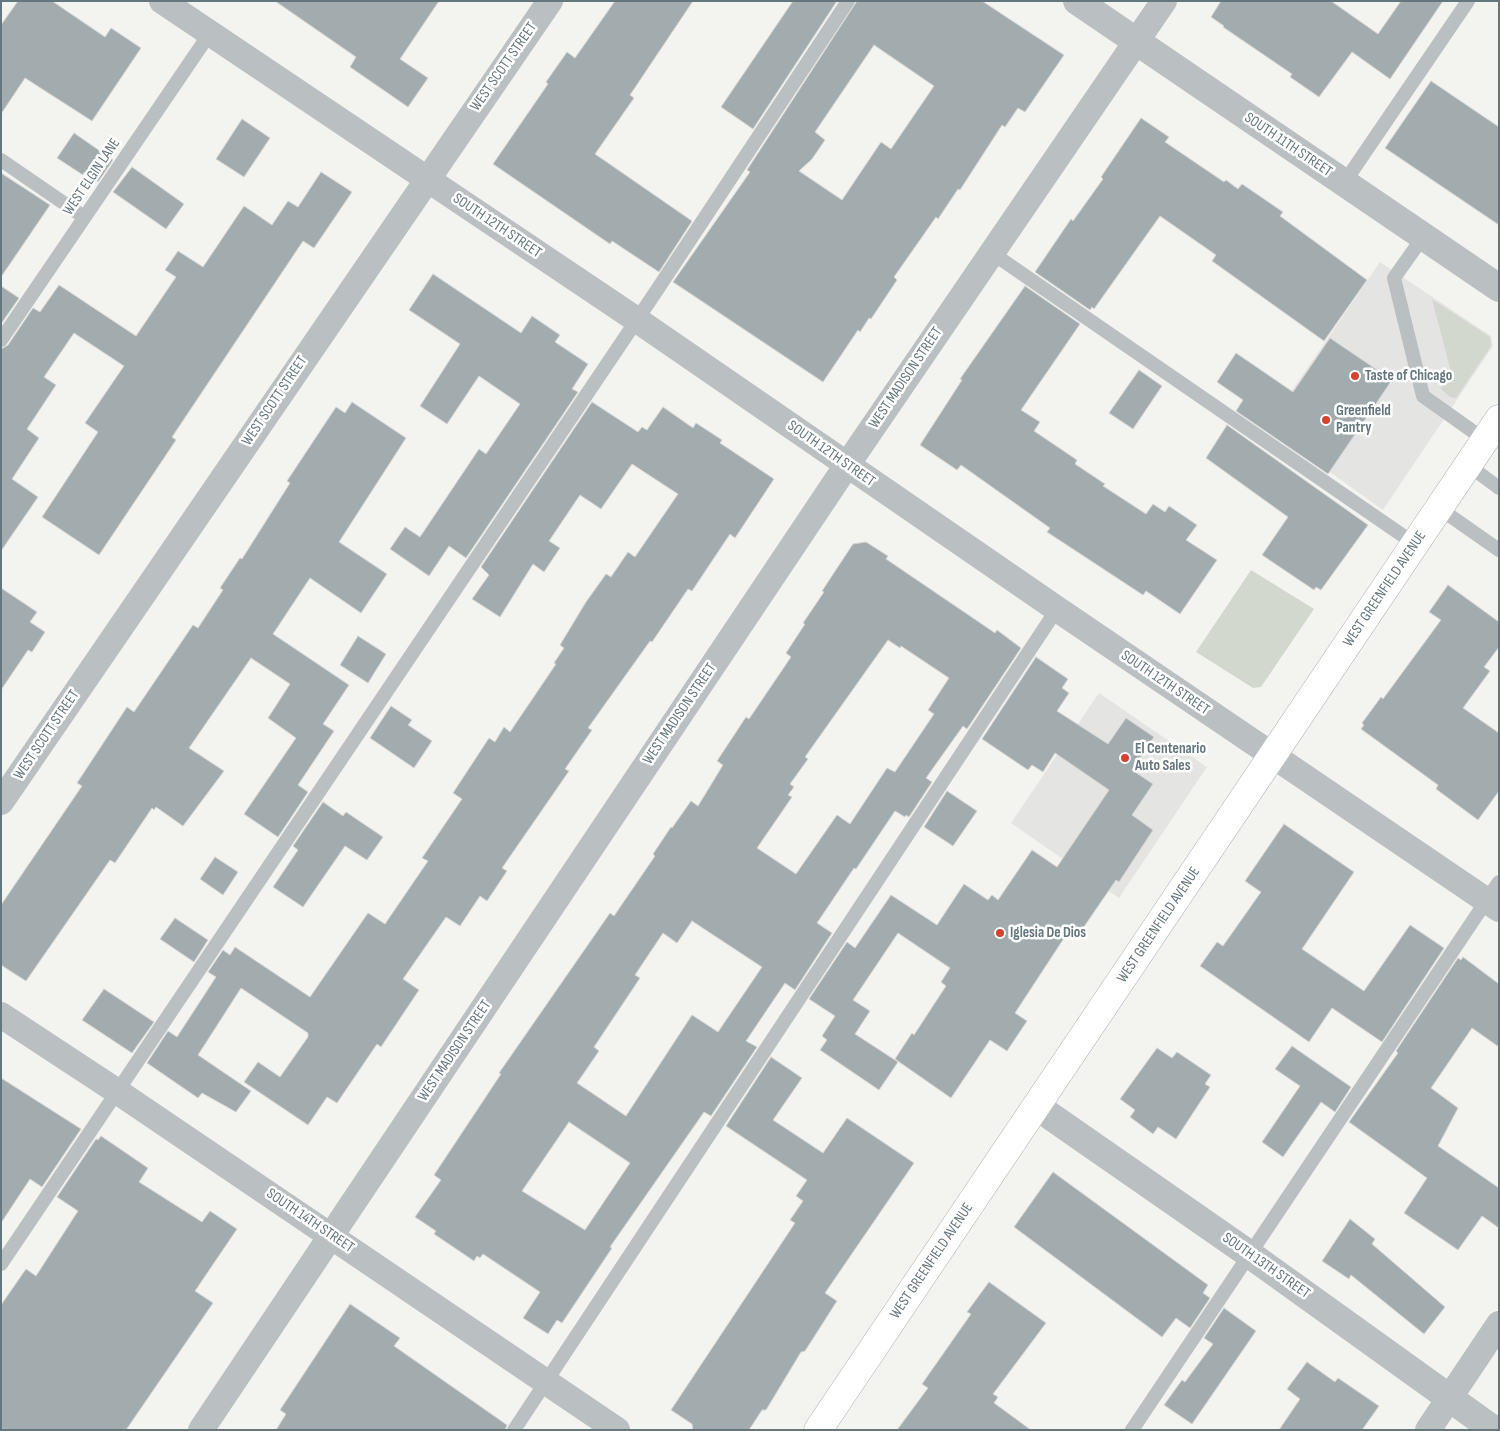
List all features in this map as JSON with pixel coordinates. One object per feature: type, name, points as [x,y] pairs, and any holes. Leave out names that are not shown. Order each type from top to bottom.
[{"type":"main road","name":"WEST GREENFIELD AVENUE","points":[[818,1430],[1492,430]]},
{"type":"street","name":"SOUTH 12TH STREET","points":[[162,1],[636,320],[1056,609],[1273,755],[1495,897]]},
{"type":"street","name":"WEST SCOTT STREET","points":[[1,802],[550,1]]},
{"type":"street","name":"SOUTH 11TH STREET","points":[[1077,1],[1499,288]]},
{"type":"street","name":"WEST MADISON STREET","points":[[201,1430],[847,465],[1164,1]]},
{"type":"street","name":"SOUTH 14TH STREET","points":[[1,1016],[118,1092],[617,1430]]},
{"type":"street","name":"SOUTH 13TH STREET","points":[[1036,1106],[1249,1254],[1494,1430]]},
{"type":"street","points":[[1428,1430],[1499,1324]]},
{"type":"lane","points":[[1,1264],[636,320],[848,1]]},
{"type":"lane","points":[[1344,183],[1468,1]]},
{"type":"lane","name":"WEST ELGIN LANE","points":[[1,340],[210,33]]},
{"type":"lane","points":[[1,160],[84,217]]},
{"type":"lane","points":[[1423,237],[1394,278],[1423,396],[1492,430]]},
{"type":"lane","points":[[992,254],[1415,544]]},
{"type":"lane","points":[[1468,465],[1499,488]]},
{"type":"lane","points":[[1439,508],[1499,550]]},
{"type":"lane","points":[[514,1430],[1056,609]]},
{"type":"lane","points":[[1132,1430],[1249,1254],[1495,897]]},
{"type":"shaded area","points":[[1380,262],[1491,336],[1493,346],[1383,510],[1267,427]]},
{"type":"shaded area","points":[[1432,299],[1490,337],[1491,346],[1456,398],[1450,397],[1440,388],[1452,376]]},
{"type":"shaded area","points":[[1251,570],[1314,609],[1261,687],[1253,688],[1196,652]]},
{"type":"shaded area","points":[[1099,693],[1207,767],[1119,898],[1011,823]]},
{"type":"building","points":[[18,1],[52,1],[105,37],[111,28],[141,48],[92,121],[25,78],[1,114],[1,25]]},
{"type":"building","points":[[275,1],[439,1],[400,59],[428,78],[408,107],[350,67],[356,57]]},
{"type":"building","points":[[615,1],[693,1],[630,95],[634,98],[595,154],[692,221],[659,272],[612,241],[610,244],[493,164],[548,84],[546,82],[567,52],[575,58]]},
{"type":"building","points":[[793,1],[837,1],[753,129],[721,107]]},
{"type":"building","points":[[857,1],[982,1],[1064,55],[1025,112],[1018,108],[1005,127],[1002,125],[960,190],[958,189],[938,219],[936,217],[894,277],[897,280],[871,319],[869,318],[860,332],[858,330],[823,382],[673,282],[750,172],[747,170]],"holes":[[[874,45],[934,86],[891,149],[881,142],[842,200],[799,171],[812,159],[825,140],[815,132]]]},
{"type":"building","points":[[1221,1],[1331,1],[1378,34],[1401,1],[1443,1],[1390,79],[1352,52],[1319,97],[1290,77],[1292,74],[1211,17]]},
{"type":"building","points":[[1431,81],[1499,127],[1499,225],[1385,148]]},
{"type":"building","points":[[1141,118],[1169,137],[1165,142],[1224,182],[1226,180],[1238,189],[1242,184],[1283,212],[1280,216],[1367,280],[1324,341],[1212,261],[1216,255],[1160,216],[1094,309],[1092,307],[1090,310],[1035,272],[1071,219],[1073,221],[1103,179],[1101,177]]},
{"type":"building","points":[[242,119],[270,138],[244,177],[216,159]]},
{"type":"building","points":[[74,133],[113,160],[98,182],[84,172],[83,175],[57,158]]},
{"type":"building","points":[[132,167],[184,204],[166,229],[113,192]]},
{"type":"building","points":[[321,172],[352,192],[314,248],[303,241],[172,437],[176,440],[99,555],[42,517],[98,432],[85,423],[124,366],[74,333],[44,377],[56,385],[27,429],[39,438],[12,479],[38,497],[1,551],[1,349],[8,345],[33,308],[40,312],[59,285],[136,336],[176,277],[165,270],[178,251],[203,267],[244,206],[272,225],[288,201],[298,207]]},
{"type":"building","points":[[1,173],[50,205],[1,277]]},
{"type":"building","points":[[433,274],[521,333],[532,316],[560,335],[555,342],[588,364],[572,389],[578,392],[466,558],[449,546],[429,576],[390,549],[405,527],[420,537],[479,449],[486,454],[520,404],[479,376],[447,424],[420,406],[460,344],[409,310]]},
{"type":"building","points":[[1,286],[19,298],[1,324]]},
{"type":"building","points":[[1025,286],[1080,324],[1021,410],[1040,422],[1034,431],[1077,460],[1075,464],[1105,484],[1103,486],[1146,514],[1153,504],[1165,512],[1169,506],[1197,525],[1186,540],[1217,560],[1180,614],[1146,591],[1143,595],[1047,532],[1050,528],[961,465],[957,470],[920,445],[962,380],[960,379]]},
{"type":"building","points":[[1330,338],[1392,380],[1328,474],[1236,411],[1243,400],[1217,382],[1236,353],[1293,392]]},
{"type":"building","points":[[1139,370],[1162,386],[1133,429],[1109,413]]},
{"type":"building","points":[[352,402],[406,438],[339,542],[387,574],[361,613],[310,578],[273,634],[349,685],[323,724],[334,731],[298,785],[308,792],[278,837],[244,814],[296,738],[268,718],[290,684],[251,658],[189,748],[224,771],[183,826],[156,807],[154,810],[152,808],[115,863],[110,860],[26,981],[1,965],[1,905],[82,786],[77,783],[127,707],[134,712],[193,625],[198,628],[223,590],[220,588],[240,558],[242,559],[290,483],[287,481],[336,407],[345,413]]},
{"type":"building","points":[[592,402],[638,432],[642,427],[647,430],[663,407],[693,428],[696,423],[722,440],[720,443],[774,479],[735,538],[730,534],[692,591],[688,589],[652,642],[650,641],[588,728],[592,730],[565,769],[569,771],[502,868],[507,871],[487,901],[480,896],[460,926],[446,917],[403,979],[419,990],[381,1047],[377,1044],[337,1103],[327,1097],[308,1125],[244,1082],[258,1062],[280,1077],[308,1037],[308,1033],[241,988],[198,1055],[251,1091],[236,1112],[202,1093],[198,1098],[147,1063],[168,1031],[177,1037],[216,977],[208,972],[223,950],[230,955],[235,947],[310,997],[368,913],[385,924],[428,861],[422,858],[462,799],[453,793],[489,738],[495,742],[504,727],[510,732],[556,664],[554,663],[564,648],[560,645],[586,602],[606,574],[611,577],[628,552],[635,557],[678,494],[632,464],[601,509],[580,495],[549,541],[560,548],[544,572],[533,564],[500,617],[472,599],[489,575],[481,567]]},
{"type":"building","points":[[1227,425],[1368,525],[1321,590],[1316,587],[1314,590],[1262,555],[1288,517],[1206,458]]},
{"type":"building","points":[[866,542],[888,556],[886,559],[995,633],[997,630],[1021,648],[967,729],[963,726],[926,778],[932,782],[909,817],[906,815],[905,817],[895,811],[856,869],[854,868],[817,923],[832,933],[795,990],[785,983],[746,1041],[757,1047],[711,1116],[704,1112],[610,1247],[612,1248],[562,1323],[557,1320],[548,1334],[523,1318],[540,1292],[483,1254],[480,1258],[477,1256],[474,1261],[434,1234],[436,1231],[415,1217],[441,1180],[434,1175],[501,1074],[499,1073],[610,913],[614,916],[655,856],[653,854],[671,827],[691,801],[698,806],[723,765],[717,761],[746,717],[749,719],[791,657],[786,653],[824,592],[822,591],[853,544]],"holes":[[[888,640],[900,648],[901,646],[949,678],[928,710],[934,714],[895,772],[887,768],[850,824],[837,815],[796,874],[757,848],[792,797],[788,795],[794,787],[790,784],[808,759],[805,757]],[[692,921],[762,967],[718,1032],[692,1015],[626,1116],[577,1083],[599,1051],[594,1047],[640,978],[635,975],[663,933],[677,943]],[[569,1122],[630,1163],[585,1230],[522,1191]]]},
{"type":"building","points":[[1448,585],[1499,622],[1499,647],[1484,667],[1490,671],[1463,708],[1499,733],[1499,791],[1478,820],[1436,789],[1438,785],[1361,729],[1364,725],[1362,723],[1381,697],[1383,699],[1441,620],[1429,612]]},
{"type":"building","points":[[1,588],[37,612],[30,622],[45,632],[32,652],[28,650],[1,690]]},
{"type":"building","points":[[358,636],[386,654],[368,683],[340,665]]},
{"type":"building","points":[[1036,657],[1068,679],[1062,688],[1069,693],[1057,711],[1108,744],[1126,718],[1154,737],[1132,770],[1153,784],[1132,815],[1153,830],[1119,882],[1116,880],[1079,934],[1070,929],[1015,1013],[1027,1021],[1007,1051],[990,1040],[951,1098],[895,1059],[912,1033],[914,1035],[946,986],[941,982],[950,968],[898,933],[853,1000],[870,1011],[855,1034],[898,1062],[879,1090],[820,1050],[827,1040],[822,1036],[835,1016],[809,999],[847,942],[855,948],[891,895],[937,925],[964,884],[988,900],[992,895],[998,900],[1032,850],[1057,867],[1109,790],[1055,753],[1043,772],[1032,765],[1028,770],[982,739]]},
{"type":"building","points":[[391,706],[412,720],[408,725],[432,741],[414,768],[370,738]]},
{"type":"building","points":[[947,791],[977,811],[953,846],[924,827]]},
{"type":"building","points":[[323,802],[343,816],[346,812],[383,837],[367,860],[345,846],[303,907],[273,887],[298,850],[293,846]]},
{"type":"building","points":[[1284,824],[1354,872],[1302,949],[1364,991],[1410,925],[1444,948],[1382,1042],[1332,1008],[1309,1042],[1200,966],[1217,942],[1223,946],[1261,892],[1245,881]]},
{"type":"building","points":[[215,857],[238,872],[223,895],[200,879]]},
{"type":"building","points":[[175,918],[208,940],[194,962],[160,939]]},
{"type":"building","points":[[1463,957],[1499,984],[1499,1047],[1472,1028],[1431,1088],[1458,1108],[1438,1146],[1499,1188],[1499,1228],[1482,1216],[1458,1250],[1404,1213],[1427,1178],[1349,1122],[1398,1053],[1396,1051],[1458,958],[1461,960]]},
{"type":"building","points":[[104,989],[154,1022],[132,1053],[82,1020]]},
{"type":"building","points":[[1292,1046],[1351,1087],[1335,1112],[1321,1102],[1283,1157],[1262,1142],[1300,1086],[1275,1069]]},
{"type":"building","points":[[1157,1048],[1172,1058],[1177,1052],[1211,1075],[1205,1084],[1210,1087],[1176,1139],[1158,1127],[1153,1134],[1130,1117],[1135,1110],[1120,1099]]},
{"type":"building","points":[[771,1057],[802,1078],[773,1120],[823,1153],[847,1118],[914,1163],[825,1293],[837,1301],[805,1351],[801,1352],[766,1410],[762,1410],[749,1430],[693,1430],[692,1424],[671,1410],[795,1223],[790,1220],[803,1201],[796,1196],[807,1180],[726,1126]]},
{"type":"building","points":[[1,1078],[81,1129],[42,1187],[30,1179],[1,1223]]},
{"type":"building","points":[[101,1136],[148,1168],[139,1182],[202,1222],[210,1211],[237,1229],[195,1291],[213,1303],[126,1430],[1,1430],[1,1305],[26,1269],[36,1276],[78,1211],[57,1197],[96,1139],[98,1140]]},
{"type":"building","points":[[1053,1172],[1208,1285],[1203,1293],[1210,1298],[1190,1328],[1176,1318],[1162,1337],[1014,1227]]},
{"type":"building","points":[[1350,1219],[1375,1239],[1372,1244],[1445,1307],[1424,1334],[1351,1275],[1349,1279],[1322,1261]]},
{"type":"building","points":[[989,1282],[1046,1323],[993,1394],[998,1397],[994,1403],[1031,1430],[897,1430],[928,1388],[922,1384],[971,1314],[967,1312]]},
{"type":"building","points":[[350,1304],[400,1338],[394,1346],[507,1425],[505,1430],[276,1430],[286,1414],[280,1410]]},
{"type":"building","points":[[1224,1308],[1256,1331],[1192,1424],[1164,1405],[1182,1380],[1185,1382],[1213,1344],[1204,1338]]},
{"type":"building","points":[[1307,1362],[1335,1382],[1338,1378],[1379,1406],[1362,1430],[1279,1430],[1300,1399],[1287,1389]]},
{"type":"place","name":"Taste of Chicago","points":[[1355,376]]},
{"type":"place","name":"Greenfield Pantry","points":[[1326,420]]},
{"type":"place","name":"El Centenario Auto Sales","points":[[1125,758]]},
{"type":"place","name":"Iglesia De Dios","points":[[1000,933]]}]
